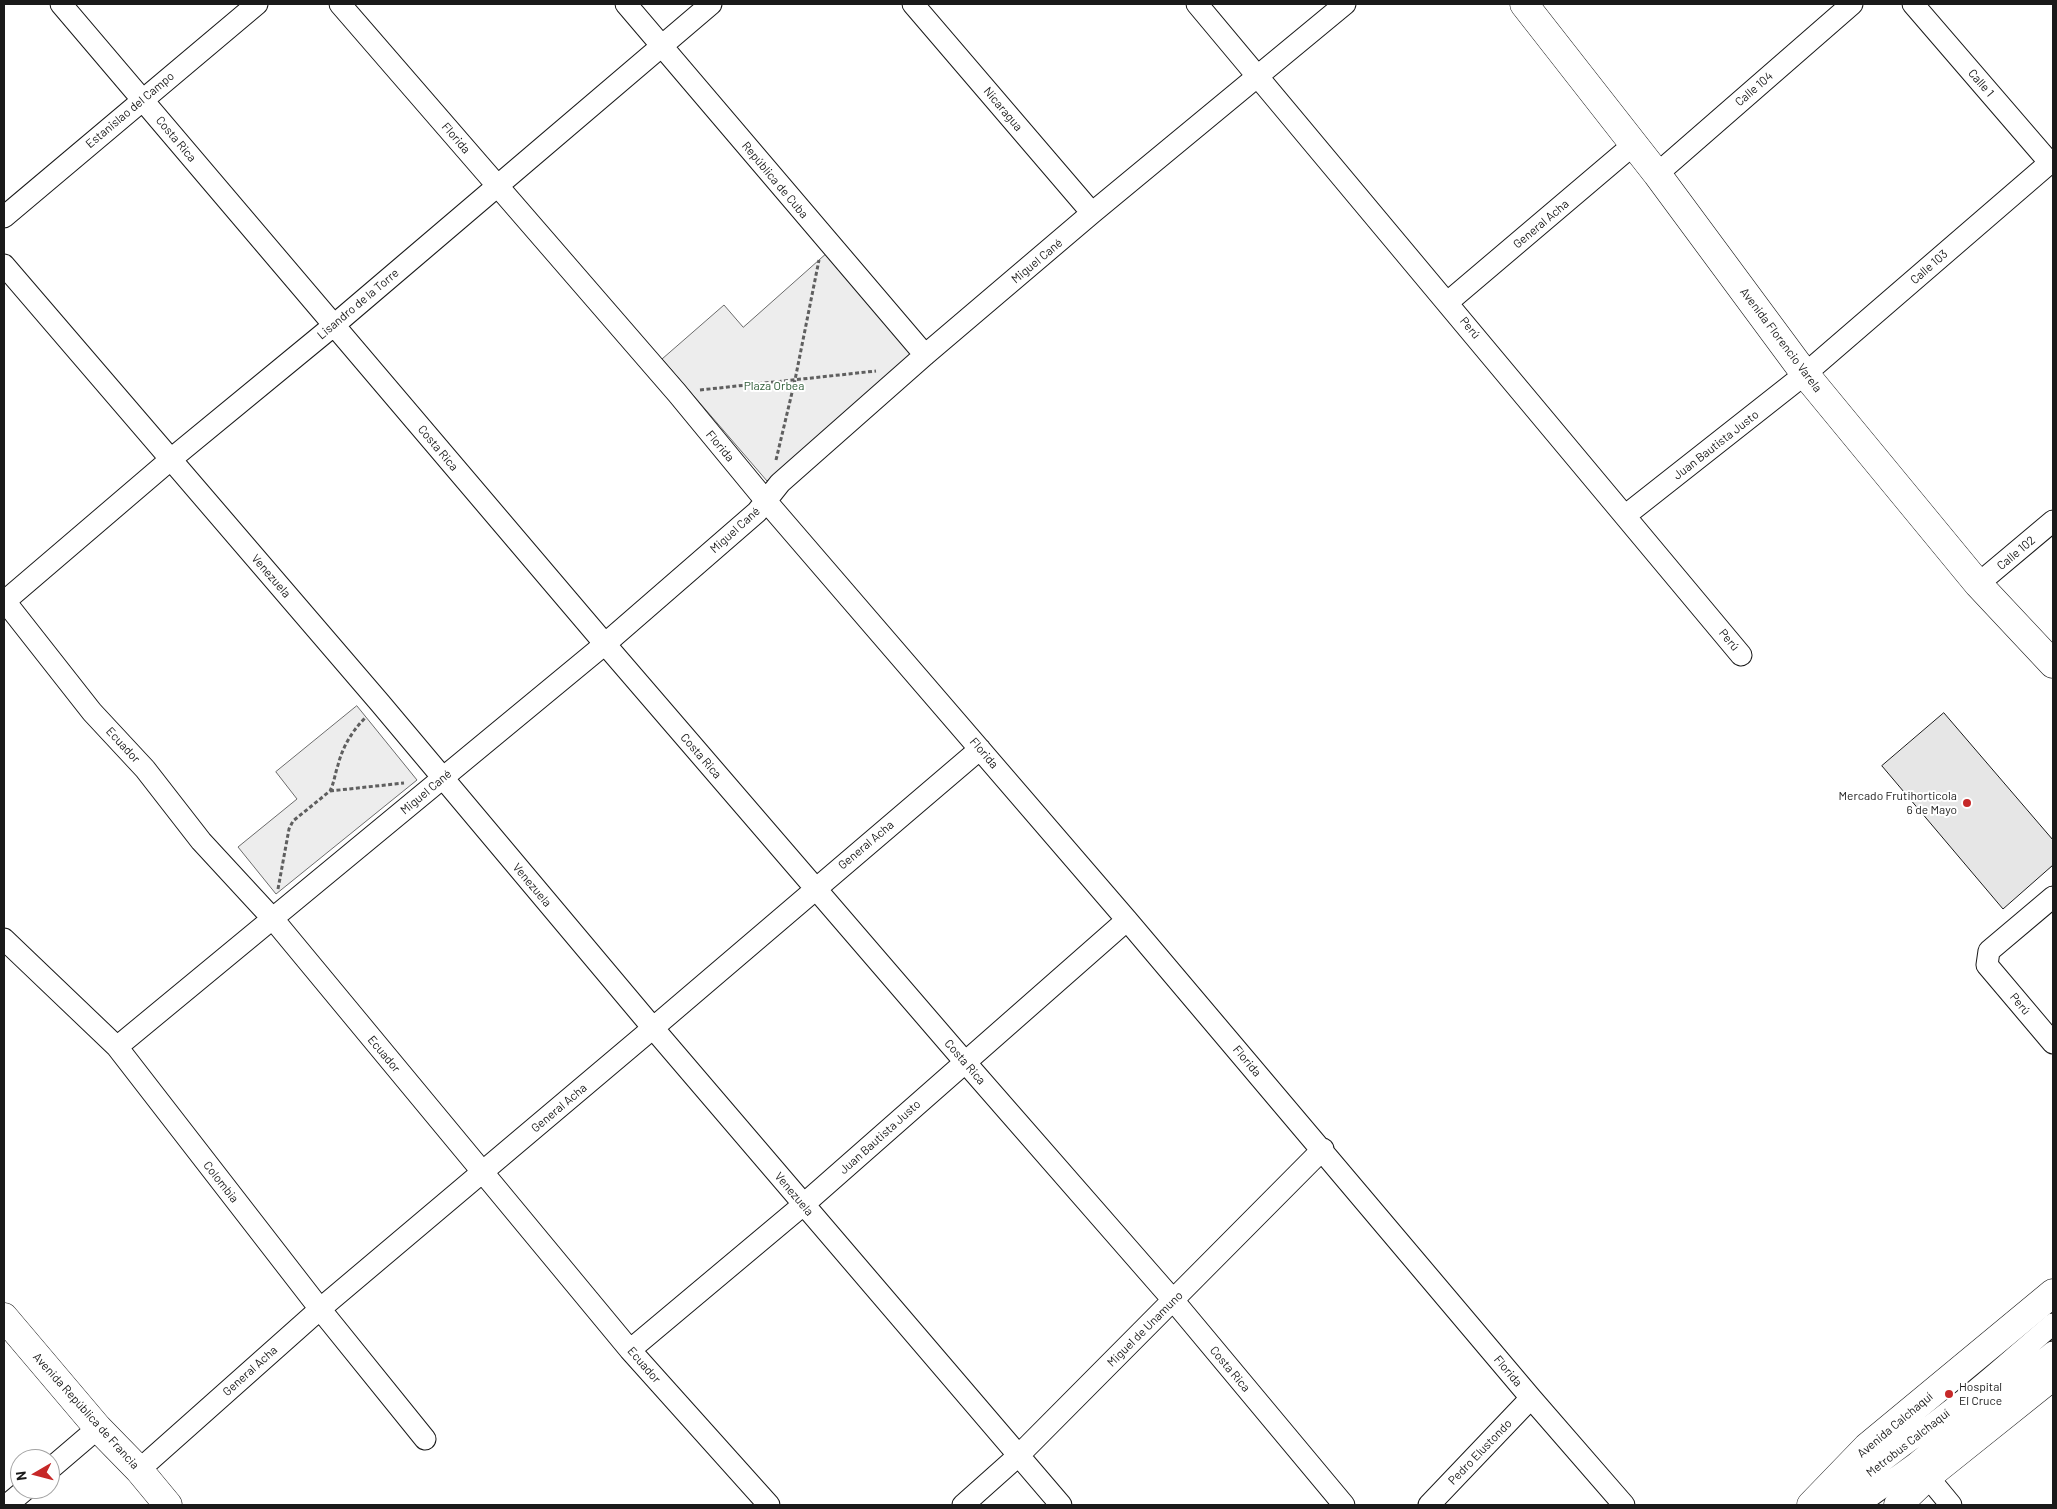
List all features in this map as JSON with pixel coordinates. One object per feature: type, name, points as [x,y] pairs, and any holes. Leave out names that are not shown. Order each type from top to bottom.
[{"type":"main road","name":"Avenida Florencio Varela","points":[[1524,4],[1657,174],[1805,374],[1978,584],[2053,664]]},
{"type":"main road","name":"Avenida Calchaquí","points":[[1811,1505],[1867,1447],[1895,1437],[2053,1293]]},
{"type":"main road","name":"Avenida República de Francia","points":[[4,1317],[98,1428],[139,1470],[168,1505]]},
{"type":"main road","points":[[1898,1505],[1922,1470],[2053,1376]]},
{"type":"street","name":"Costa Rica","points":[[61,4],[605,644],[965,1062],[1174,1300],[1344,1505]]},
{"type":"street","name":"Estanislao del Campo","points":[[4,217],[257,4]]},
{"type":"street","name":"Florida","points":[[340,4],[980,748],[1322,1149],[1531,1398],[1624,1505]]},
{"type":"street","name":"República de Cuba","points":[[626,4],[824,238],[918,361]]},
{"type":"street","name":"Lisandro de la Torre","points":[[4,601],[170,460],[333,326],[711,4]]},
{"type":"street","name":"Nicaragua","points":[[913,4],[1092,213]]},
{"type":"street","name":"Perú","points":[[1197,4],[1258,74],[1741,655]]},
{"type":"street","name":"Miguel Cané","points":[[117,1047],[605,644],[757,512],[780,483],[918,361],[1258,74],[1345,4]]},
{"type":"street","name":"Calle 104","points":[[1657,174],[1852,4]]},
{"type":"street","name":"Calle 1","points":[[1913,4],[2051,161]]},
{"type":"street","name":"General Acha","points":[[1448,302],[1633,145]]},
{"type":"street","name":"Calle 103","points":[[1805,374],[2051,161]]},
{"type":"street","name":"Venezuela","points":[[4,265],[380,703],[442,779],[803,1205],[1061,1505]]},
{"type":"street","name":"Juan Bautista Justo","points":[[1626,515],[1805,374]]},
{"type":"street","name":"Calle 102","points":[[1978,584],[2053,521]]},
{"type":"street","name":"Ecuador","points":[[4,601],[92,712],[145,769],[201,841],[273,919],[630,1350],[769,1505]]},
{"type":"street","name":"General Acha","points":[[139,1470],[320,1309],[653,1028],[980,748]]},
{"type":"street","name":"Perú","points":[[2053,897],[1989,951],[1987,965],[2053,1043]]},
{"type":"street","name":"Juan Bautista Justo","points":[[630,1350],[803,1205],[1127,920]]},
{"type":"street","name":"Colombia","points":[[4,939],[117,1047],[320,1309],[424,1439]]},
{"type":"street","name":"Miguel de Unamuno","points":[[963,1505],[1018,1456],[1322,1149]]},
{"type":"street","name":"Metrobus Calchaquí","points":[[1833,1505],[1853,1486],[1895,1437],[1940,1419],[2053,1324]]},
{"type":"street","name":"Metrobus Calchaquí","points":[[1858,1505],[1922,1470],[2053,1352]]},
{"type":"street","name":"Pedro Elustondo","points":[[1429,1505],[1531,1398]]},
{"type":"street","points":[[60,1460],[98,1428]]},
{"type":"street","points":[[1895,1437],[1951,1505]]},
{"type":"path","points":[[775,464],[795,380],[824,238]]},
{"type":"path","points":[[676,393],[795,380],[918,361]]},
{"type":"path","points":[[273,919],[289,829],[293,821],[330,791],[341,755],[352,730],[380,703]]},
{"type":"path","points":[[330,791],[405,783]]},
{"type":"shaded area","name":"Plaza Orbea","points":[[832,249],[914,352],[767,481],[662,359],[724,305],[743,327]]},
{"type":"shaded area","points":[[357,706],[417,780],[276,894],[238,847],[297,799],[276,772]]},
{"type":"building","name":"Mercado Frutihorticola 6 de Mayo","points":[[1944,713],[2053,840],[2053,865],[2003,909],[1882,766]]},
{"type":"place","name":"Mercado Frutihorticola 6 de Mayo","points":[[1967,803]]},
{"type":"place","name":"Hospital El Cruce","points":[[1949,1394]]}]
